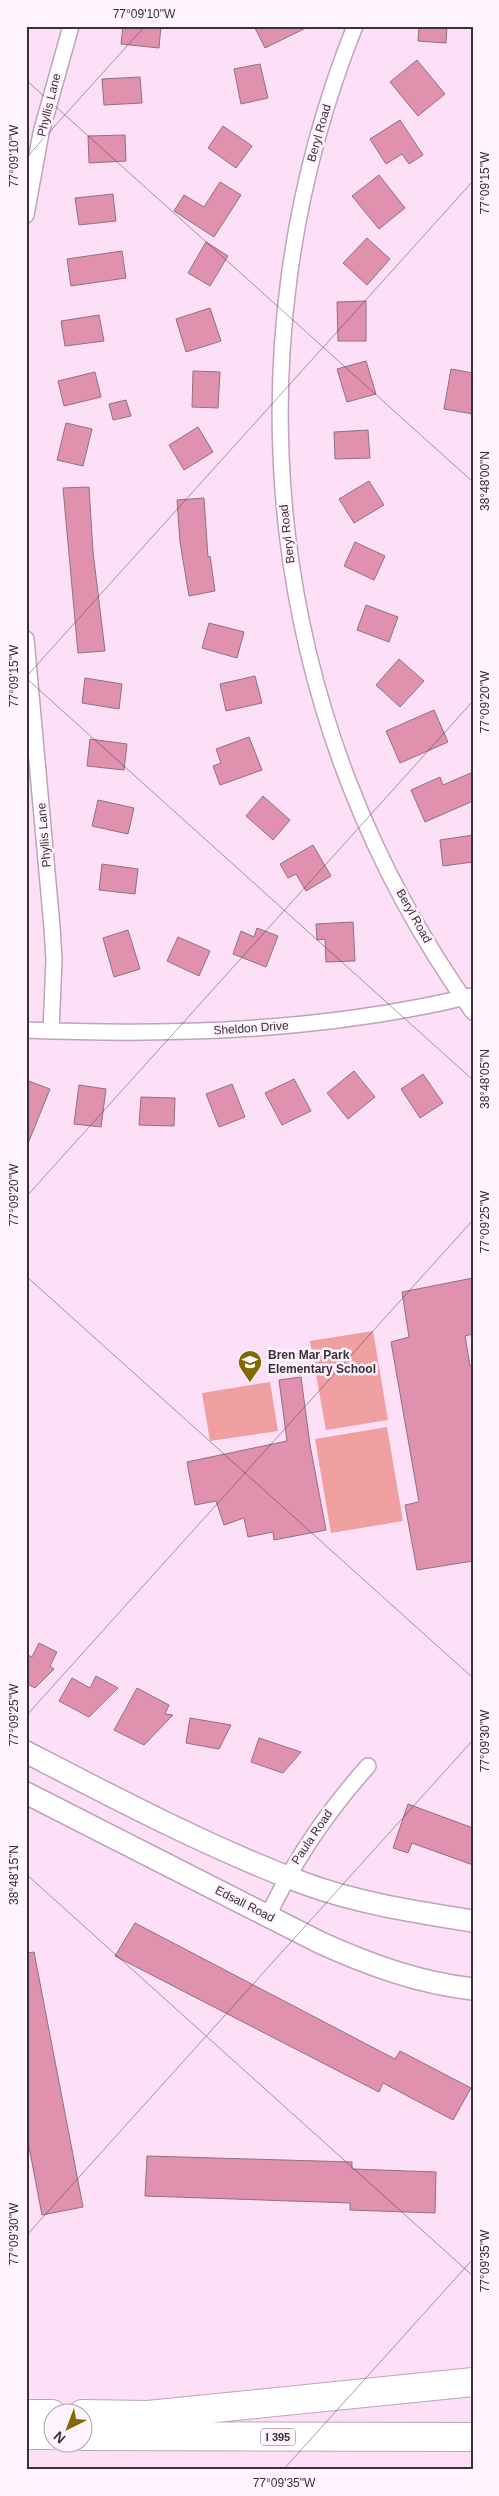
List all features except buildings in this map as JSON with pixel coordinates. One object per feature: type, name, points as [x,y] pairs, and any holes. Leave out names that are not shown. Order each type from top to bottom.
[{"type":"highway","points":[[92,2414],[148,2415],[473,2382]]},
{"type":"highway","points":[[26,2414],[42,2414]]},
{"type":"highway","points":[[26,2435],[42,2435]]},
{"type":"highway","name":"I 395","points":[[92,2436],[473,2437]]},
{"type":"main road","points":[[26,1752],[200,1839],[287,1876],[356,1898],[422,1913],[473,1921]]},
{"type":"main road","name":"Edsall Road","points":[[26,1793],[321,1944],[368,1964],[441,1986],[473,1989]]},
{"type":"street","name":"Phyllis Lane","points":[[26,215],[41,133],[71,26]]},
{"type":"street","name":"Beryl Road","points":[[355,26],[339,67],[320,127],[302,194],[290,263],[282,331],[279,408],[282,487],[291,566],[304,638],[331,730],[355,798],[386,866],[422,931],[468,997],[473,1012]]},
{"type":"street","name":"Phyllis Lane","points":[[26,639],[52,927],[54,960],[51,1031]]},
{"type":"street","name":"Sheldon Drive","points":[[26,1030],[170,1033],[267,1028],[362,1016],[468,997]]},
{"type":"street","name":"Paula Road","points":[[268,1916],[287,1876],[323,1819],[368,1766]]},
{"type":"shaded area","points":[[373,1331],[388,1420],[326,1430],[310,1341]]},
{"type":"shaded area","points":[[270,1382],[278,1431],[210,1441],[202,1393]]},
{"type":"shaded area","points":[[387,1427],[403,1521],[331,1533],[315,1439]]},
{"type":"place","name":"Bren Mar Park Elementary School","points":[[250,1383]]}]
